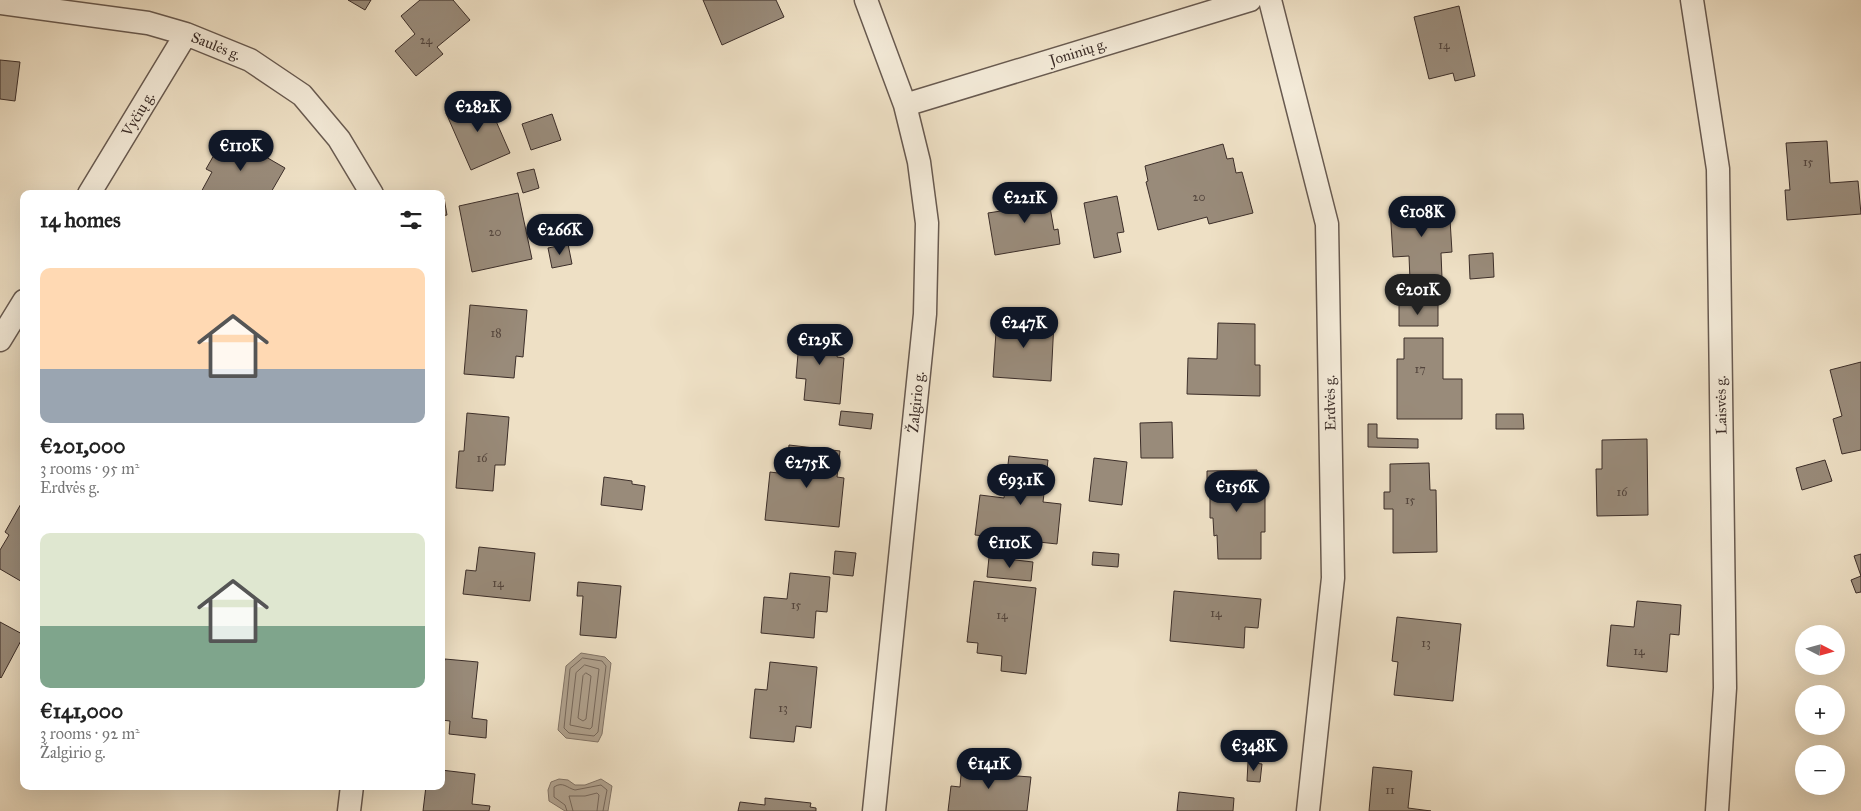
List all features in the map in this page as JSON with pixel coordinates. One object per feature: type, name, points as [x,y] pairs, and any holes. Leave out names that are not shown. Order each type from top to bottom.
[{"type":"street","name":"Žalgirio g.","points":[[866,0],[905,105],[919,162],[926,223],[925,314],[874,811]]},
{"type":"street","name":"Joninių g.","points":[[905,105],[1250,0]]},
{"type":"street","name":"Erdvės g.","points":[[1270,0],[1327,224],[1333,578],[1308,811]]},
{"type":"street","name":"Laisvės g.","points":[[1692,0],[1718,170],[1725,688],[1717,811]]},
{"type":"street","name":"Saulės g.","points":[[0,3],[148,23],[186,34],[250,60],[302,95],[338,139],[370,190]]},
{"type":"street","name":"Vyčių g.","points":[[91,190],[186,34]]},
{"type":"street","points":[[0,340],[20,307]]},
{"type":"street","points":[[349,811],[352,790]]},
{"type":"water","points":[[581,653],[605,657],[611,663],[602,734],[598,742],[566,738],[558,730],[566,666]]},
{"type":"water","points":[[559,779],[568,780],[575,785],[585,785],[601,779],[612,786],[608,811],[565,811],[549,801],[548,790],[551,782]]},
{"type":"building","points":[[348,0],[371,0],[365,10]]},
{"type":"building","points":[[420,0],[453,0],[470,20],[437,47],[443,54],[416,76],[395,51],[415,34],[401,16]]},
{"type":"building","points":[[703,0],[776,0],[784,17],[722,45]]},
{"type":"building","points":[[1459,6],[1475,76],[1455,81],[1453,73],[1429,79],[1414,17]]},
{"type":"building","points":[[0,60],[20,62],[15,101],[0,99]]},
{"type":"building","points":[[485,96],[510,153],[471,170],[446,113]]},
{"type":"building","points":[[552,114],[561,140],[531,150],[522,124]]},
{"type":"building","points":[[233,138],[285,168],[272,190],[202,190],[212,172],[206,169],[218,148],[225,152]]},
{"type":"building","points":[[1827,141],[1830,183],[1858,181],[1861,214],[1787,220],[1785,190],[1790,190],[1786,143]]},
{"type":"building","points":[[1223,144],[1227,159],[1233,158],[1236,173],[1242,172],[1253,213],[1209,224],[1207,217],[1158,230],[1146,182],[1148,181],[1145,166]]},
{"type":"building","points":[[534,169],[539,188],[523,193],[517,173]]},
{"type":"building","points":[[1046,185],[1054,230],[1058,229],[1060,244],[995,255],[988,213],[1020,208],[1017,189]]},
{"type":"building","points":[[518,193],[532,259],[472,272],[459,206]]},
{"type":"building","points":[[1117,196],[1124,232],[1117,233],[1121,252],[1094,258],[1084,203]]},
{"type":"building","points":[[1449,203],[1452,252],[1441,253],[1442,278],[1410,280],[1409,256],[1393,257],[1390,207]]},
{"type":"building","points":[[568,244],[572,264],[552,268],[548,248]]},
{"type":"building","points":[[1493,253],[1494,277],[1470,279],[1469,255]]},
{"type":"building","points":[[470,305],[527,310],[523,357],[516,356],[514,378],[464,374]]},
{"type":"building","points":[[1399,305],[1438,305],[1438,326],[1399,326]]},
{"type":"building","points":[[997,317],[1054,321],[1051,381],[993,377]]},
{"type":"building","points":[[1218,323],[1255,324],[1255,365],[1260,365],[1260,396],[1187,394],[1188,358],[1217,359]]},
{"type":"building","points":[[800,329],[840,333],[837,357],[844,358],[840,404],[804,400],[806,379],[796,378]]},
{"type":"building","points":[[1404,338],[1443,338],[1443,379],[1462,379],[1462,419],[1397,419],[1397,359],[1404,359]]},
{"type":"building","points":[[1861,362],[1861,450],[1842,454],[1833,419],[1842,416],[1830,370]]},
{"type":"building","points":[[841,411],[873,414],[871,429],[839,425]]},
{"type":"building","points":[[467,413],[509,417],[505,465],[495,465],[493,491],[456,488],[459,451],[464,451]]},
{"type":"building","points":[[1496,414],[1523,414],[1524,429],[1496,429]]},
{"type":"building","points":[[1172,422],[1173,458],[1141,458],[1140,423]]},
{"type":"building","points":[[1368,424],[1377,424],[1377,438],[1418,439],[1418,448],[1368,447]]},
{"type":"building","points":[[1647,439],[1648,515],[1597,516],[1596,469],[1602,469],[1602,440]]},
{"type":"building","points":[[789,445],[840,451],[837,477],[844,478],[839,527],[765,520],[770,472],[786,474]]},
{"type":"building","points":[[1009,456],[1048,460],[1043,502],[1061,504],[1057,544],[975,535],[980,495],[1004,498]]},
{"type":"building","points":[[1094,458],[1127,462],[1122,505],[1089,501]]},
{"type":"building","points":[[1825,460],[1832,481],[1802,490],[1796,468]]},
{"type":"building","points":[[1429,463],[1430,490],[1436,490],[1437,552],[1393,553],[1393,509],[1384,509],[1384,492],[1390,492],[1390,464]]},
{"type":"building","points":[[1257,470],[1257,484],[1265,484],[1265,532],[1261,532],[1261,559],[1218,559],[1217,535],[1214,536],[1213,518],[1210,518],[1210,491],[1207,491],[1207,471]]},
{"type":"building","points":[[604,477],[632,481],[632,484],[645,486],[642,510],[601,505]]},
{"type":"building","points":[[20,506],[20,581],[0,569],[0,550],[9,535],[5,532]]},
{"type":"building","points":[[479,547],[535,553],[530,601],[463,594],[466,570],[476,571]]},
{"type":"building","points":[[835,551],[856,553],[853,576],[833,574]]},
{"type":"building","points":[[1093,552],[1119,554],[1118,567],[1092,565]]},
{"type":"building","points":[[1861,554],[1861,576],[1854,556]]},
{"type":"building","points":[[989,557],[1033,562],[1031,581],[987,577]]},
{"type":"building","points":[[790,573],[830,577],[827,612],[816,611],[814,638],[761,633],[764,597],[787,599]]},
{"type":"building","points":[[1861,576],[1861,592],[1856,593],[1851,580]]},
{"type":"building","points":[[974,581],[1036,588],[1026,674],[1001,671],[1002,656],[977,653],[978,643],[967,642]]},
{"type":"building","points":[[578,582],[621,586],[616,638],[580,635],[583,596],[577,596]]},
{"type":"building","points":[[1174,591],[1261,599],[1258,628],[1245,627],[1244,648],[1170,641]]},
{"type":"building","points":[[1637,601],[1681,605],[1679,635],[1670,634],[1667,672],[1607,666],[1611,625],[1634,627]]},
{"type":"building","points":[[1397,617],[1461,624],[1453,701],[1394,695],[1398,662],[1392,661]]},
{"type":"building","points":[[0,622],[20,633],[20,642],[0,677]]},
{"type":"building","points":[[445,659],[478,662],[472,718],[487,720],[486,738],[449,734],[450,721],[445,720]]},
{"type":"building","points":[[770,662],[817,667],[811,728],[796,726],[794,742],[750,738],[755,689],[767,690]]},
{"type":"building","points":[[1248,762],[1262,764],[1260,782],[1247,781]]},
{"type":"building","points":[[962,763],[1004,767],[1003,775],[1031,777],[1027,811],[948,811],[951,786],[960,787]]},
{"type":"building","points":[[1373,767],[1412,771],[1408,808],[1431,811],[1369,811]]},
{"type":"building","points":[[445,770],[475,774],[472,804],[490,806],[489,811],[423,811],[426,790],[445,790]]},
{"type":"building","points":[[1179,792],[1234,798],[1233,811],[1177,811]]},
{"type":"building","points":[[765,798],[811,803],[810,807],[816,808],[816,811],[738,811],[740,802],[765,805]]}]
